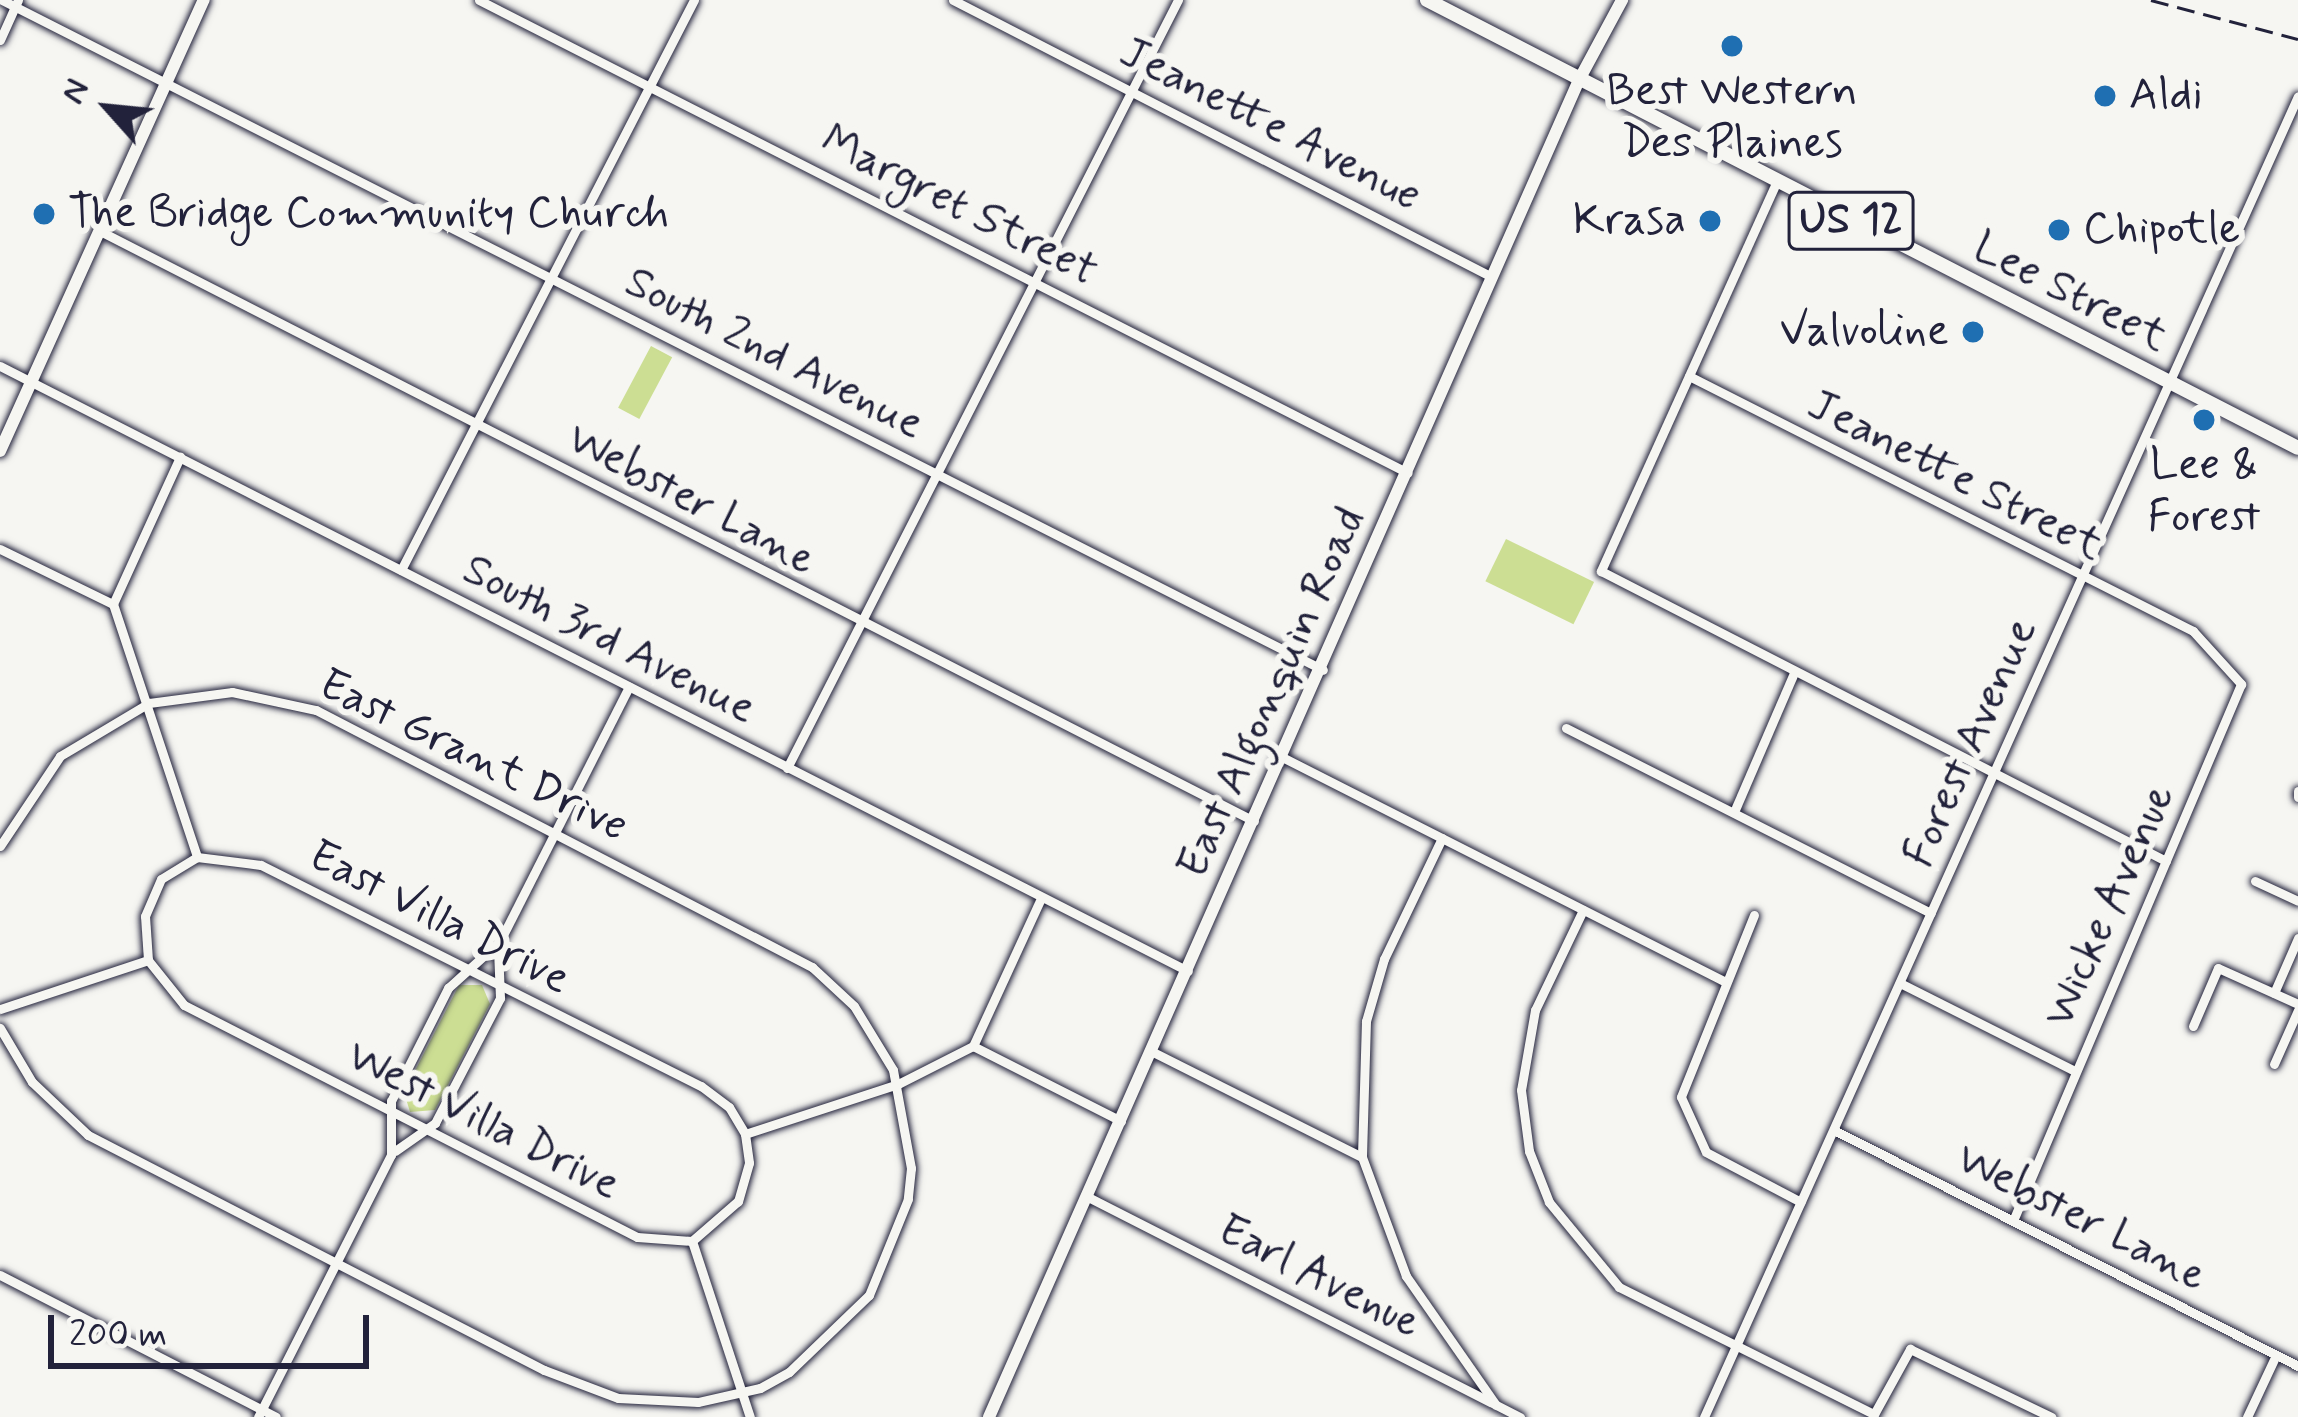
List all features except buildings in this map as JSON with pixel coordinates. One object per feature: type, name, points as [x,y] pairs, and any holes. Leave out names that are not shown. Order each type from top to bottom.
[{"type":"main road","name":"Lee Street","points":[[1427,0],[2298,448]]},
{"type":"street","name":"South 2nd Avenue","points":[[2,0],[16,3],[1323,670]]},
{"type":"street","points":[[0,451],[204,0]]},
{"type":"street","name":"Margret Street","points":[[479,0],[1408,472]]},
{"type":"street","points":[[401,571],[694,0]]},
{"type":"street","name":"Jeanette Avenue","points":[[953,0],[1492,277]]},
{"type":"street","points":[[787,768],[1178,0]]},
{"type":"street","name":"East Algonquin Road","points":[[989,1417],[1323,670],[1579,80],[1622,0]]},
{"type":"street","points":[[0,40],[16,3]]},
{"type":"street","name":"Forest Avenue","points":[[1705,1417],[2298,97]]},
{"type":"street","points":[[1776,183],[1601,571],[2165,861]]},
{"type":"street","name":"Webster Lane","points":[[100,231],[860,625],[1255,821]]},
{"type":"street","name":"South 3rd Avenue","points":[[0,365],[1188,971]]},
{"type":"street","name":"Jeanette Street","points":[[1689,376],[2193,632]]},
{"type":"street","points":[[113,604],[180,457]]},
{"type":"street","points":[[0,549],[113,604],[197,857],[172,870],[150,896],[148,960],[0,1009]]},
{"type":"street","name":"Wicke Avenue","points":[[2013,1221],[2070,1096],[2073,1070],[2240,695],[2236,675],[2193,632]]},
{"type":"street","points":[[1734,812],[1794,674]]},
{"type":"street","points":[[391,1155],[388,1110],[464,967],[500,941],[629,687]]},
{"type":"street","name":"East Grant Drive","points":[[0,846],[60,756],[149,703],[200,692],[294,702],[812,967],[854,1006],[898,1084]]},
{"type":"street","points":[[1566,728],[1931,913]]},
{"type":"street","points":[[1284,758],[1724,981]]},
{"type":"street","points":[[1442,838],[1384,959],[1366,1021],[1362,1156],[1406,1276],[1496,1405]]},
{"type":"street","name":"East Villa Drive","points":[[197,857],[260,865],[701,1086],[730,1107],[746,1134]]},
{"type":"street","points":[[2255,881],[2298,901]]},
{"type":"street","points":[[750,1417],[692,1240],[738,1201],[748,1162],[746,1134],[898,1084],[973,1046],[1041,898]]},
{"type":"street","points":[[1583,910],[1534,1010],[1521,1090],[1529,1150],[1578,1246],[1619,1287],[1873,1416],[1910,1349],[2051,1417]]},
{"type":"street","points":[[1754,915],[1684,1078],[1685,1115],[1706,1151],[1801,1202]]},
{"type":"street","points":[[2274,993],[2298,938]]},
{"type":"street","points":[[259,1413],[391,1155],[430,1130],[502,986],[500,941]]},
{"type":"street","name":"West Villa Drive","points":[[148,960],[184,1004],[388,1110],[637,1238],[692,1240]]},
{"type":"street","points":[[2193,1026],[2218,968],[2274,993],[2298,1007],[2274,1064]]},
{"type":"street","points":[[1900,983],[2073,1070]]},
{"type":"street","points":[[0,1028],[32,1082],[88,1135],[581,1388],[669,1403],[742,1393],[818,1352],[849,1323],[888,1262],[911,1168],[898,1084]]},
{"type":"street","points":[[973,1046],[1121,1121]]},
{"type":"street","points":[[1153,1052],[1362,1156]]},
{"type":"street","name":"Webster Lane","points":[[1834,1130],[2298,1366]]},
{"type":"street","name":"Earl Avenue","points":[[1088,1197],[1520,1417]]},
{"type":"street","points":[[0,1275],[259,1413],[276,1417]]},
{"type":"street","points":[[2247,1417],[2276,1355]]},
{"type":"green space","points":[[651,346],[672,357],[639,419],[618,408]]},
{"type":"green space","points":[[1506,539],[1594,582],[1573,624],[1485,581]]},
{"type":"green space","points":[[459,985],[482,985],[490,1004],[435,1110],[410,1112],[404,1092]]},
{"type":"railway","points":[[2151,0],[2298,39]]},
{"type":"place","name":"Best Western Des Plaines","points":[[1732,46]]},
{"type":"place","name":"Aldi","points":[[2105,96]]},
{"type":"place","name":"The Bridge Community Church","points":[[44,214]]},
{"type":"place","name":"Krasa","points":[[1710,221]]},
{"type":"place","name":"Chipotle","points":[[2059,230]]},
{"type":"place","name":"Valvoline","points":[[1973,332]]},
{"type":"place","name":"Lee & Forest","points":[[2204,420]]}]
